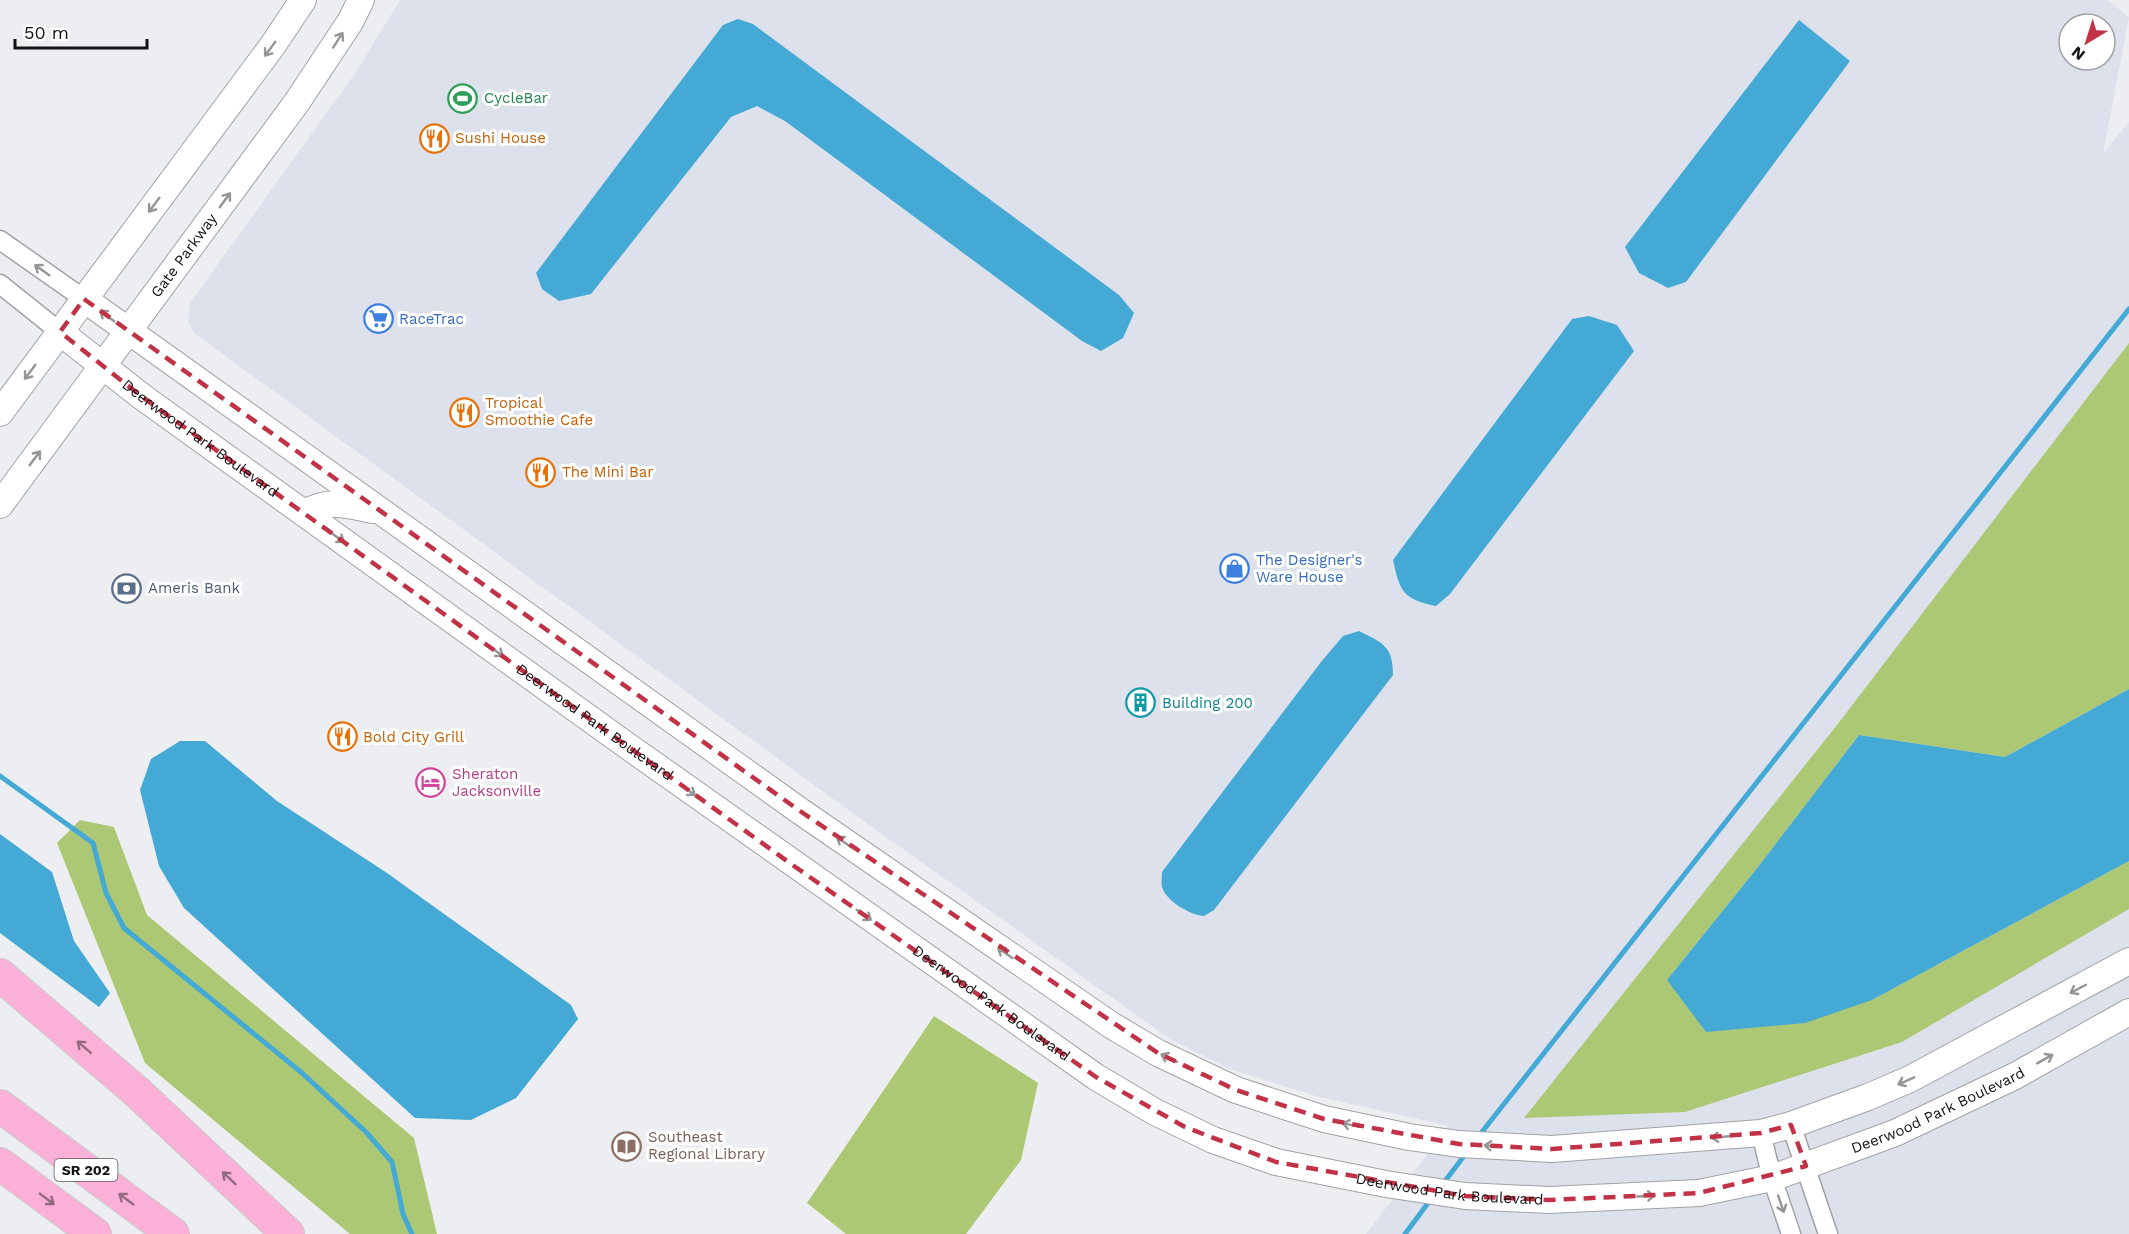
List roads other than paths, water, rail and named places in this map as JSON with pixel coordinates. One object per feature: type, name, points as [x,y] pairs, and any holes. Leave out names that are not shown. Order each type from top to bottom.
[{"type":"highway","points":[[0,975],[137,1092],[288,1234]]},
{"type":"highway","name":"SR 202","points":[[0,1106],[173,1234]]},
{"type":"highway","name":"SR 202","points":[[0,1164],[95,1234]]},
{"type":"main road","points":[[0,413],[273,45],[303,0]]},
{"type":"main road","name":"Gate Parkway","points":[[0,505],[297,102],[350,22],[361,0]]},
{"type":"main road","points":[[84,300],[800,811],[1111,1025],[1158,1053],[1236,1090],[1323,1119],[1408,1137],[1479,1145],[1552,1149],[1761,1133],[1791,1125],[1910,1079],[2129,961]]},
{"type":"main road","name":"Deerwood Park Boulevard","points":[[60,332],[103,367],[771,849],[1096,1077],[1155,1112],[1213,1140],[1276,1162],[1424,1191],[1506,1199],[1587,1200],[1699,1193],[1772,1178],[1895,1133],[2015,1076],[2129,1012]]},
{"type":"main road","points":[[304,513],[318,506],[333,503],[379,511]]},
{"type":"street","points":[[0,240],[84,300]]},
{"type":"street","name":"Deerwood Park Boulevard","points":[[0,284],[60,332]]},
{"type":"street","points":[[1791,1125],[1828,1234]]},
{"type":"street","points":[[1761,1133],[1772,1178],[1791,1234]]},
{"type":"water","points":[[738,19],[753,24],[1119,295],[1134,313],[1123,338],[1101,351],[1082,341],[785,121],[757,106],[731,117],[591,294],[559,301],[542,289],[536,273],[723,25]]},
{"type":"water","points":[[1799,20],[1850,61],[1686,282],[1668,288],[1639,273],[1625,247]]},
{"type":"water","points":[[1589,316],[1617,325],[1634,351],[1450,594],[1436,606],[1410,597],[1401,587],[1393,560],[1572,319]]},
{"type":"water","points":[[1359,631],[1389,651],[1393,675],[1214,910],[1204,916],[1179,906],[1164,892],[1162,872],[1321,662],[1343,636]]},
{"type":"water","points":[[2129,689],[2129,861],[1872,1000],[1805,1023],[1706,1032],[1667,980],[1758,867],[1859,735],[2005,757]]},
{"type":"water","points":[[180,741],[205,741],[277,801],[387,873],[571,1005],[578,1019],[516,1098],[471,1120],[415,1118],[184,908],[159,866],[140,790],[151,759]]},
{"type":"water","points":[[0,834],[52,872],[74,941],[110,993],[99,1007],[0,933]]},
{"type":"waterway","points":[[1478,1137],[2129,309]]},
{"type":"waterway","points":[[0,776],[93,843],[106,893],[124,928],[302,1073],[366,1132],[392,1162],[403,1214],[412,1234]]},
{"type":"waterway","points":[[1442,1185],[1467,1152]]},
{"type":"waterway","points":[[1405,1234],[1431,1199]]},
{"type":"place","name":"CycleBar","points":[[463,98]]},
{"type":"place","name":"Sushi House","points":[[434,138]]},
{"type":"place","name":"RaceTrac","points":[[378,319]]},
{"type":"place","name":"Tropical Smoothie Cafe","points":[[464,412]]},
{"type":"place","name":"The Mini Bar","points":[[541,472]]},
{"type":"place","name":"The Designer's Ware House","points":[[1235,569]]},
{"type":"place","name":"Ameris Bank","points":[[127,588]]},
{"type":"place","name":"Building 200","points":[[1141,703]]},
{"type":"place","name":"Bold City Grill","points":[[342,737]]},
{"type":"place","name":"Sheraton Jacksonville","points":[[431,783]]},
{"type":"place","name":"Southeast Regional Library","points":[[627,1146]]}]
